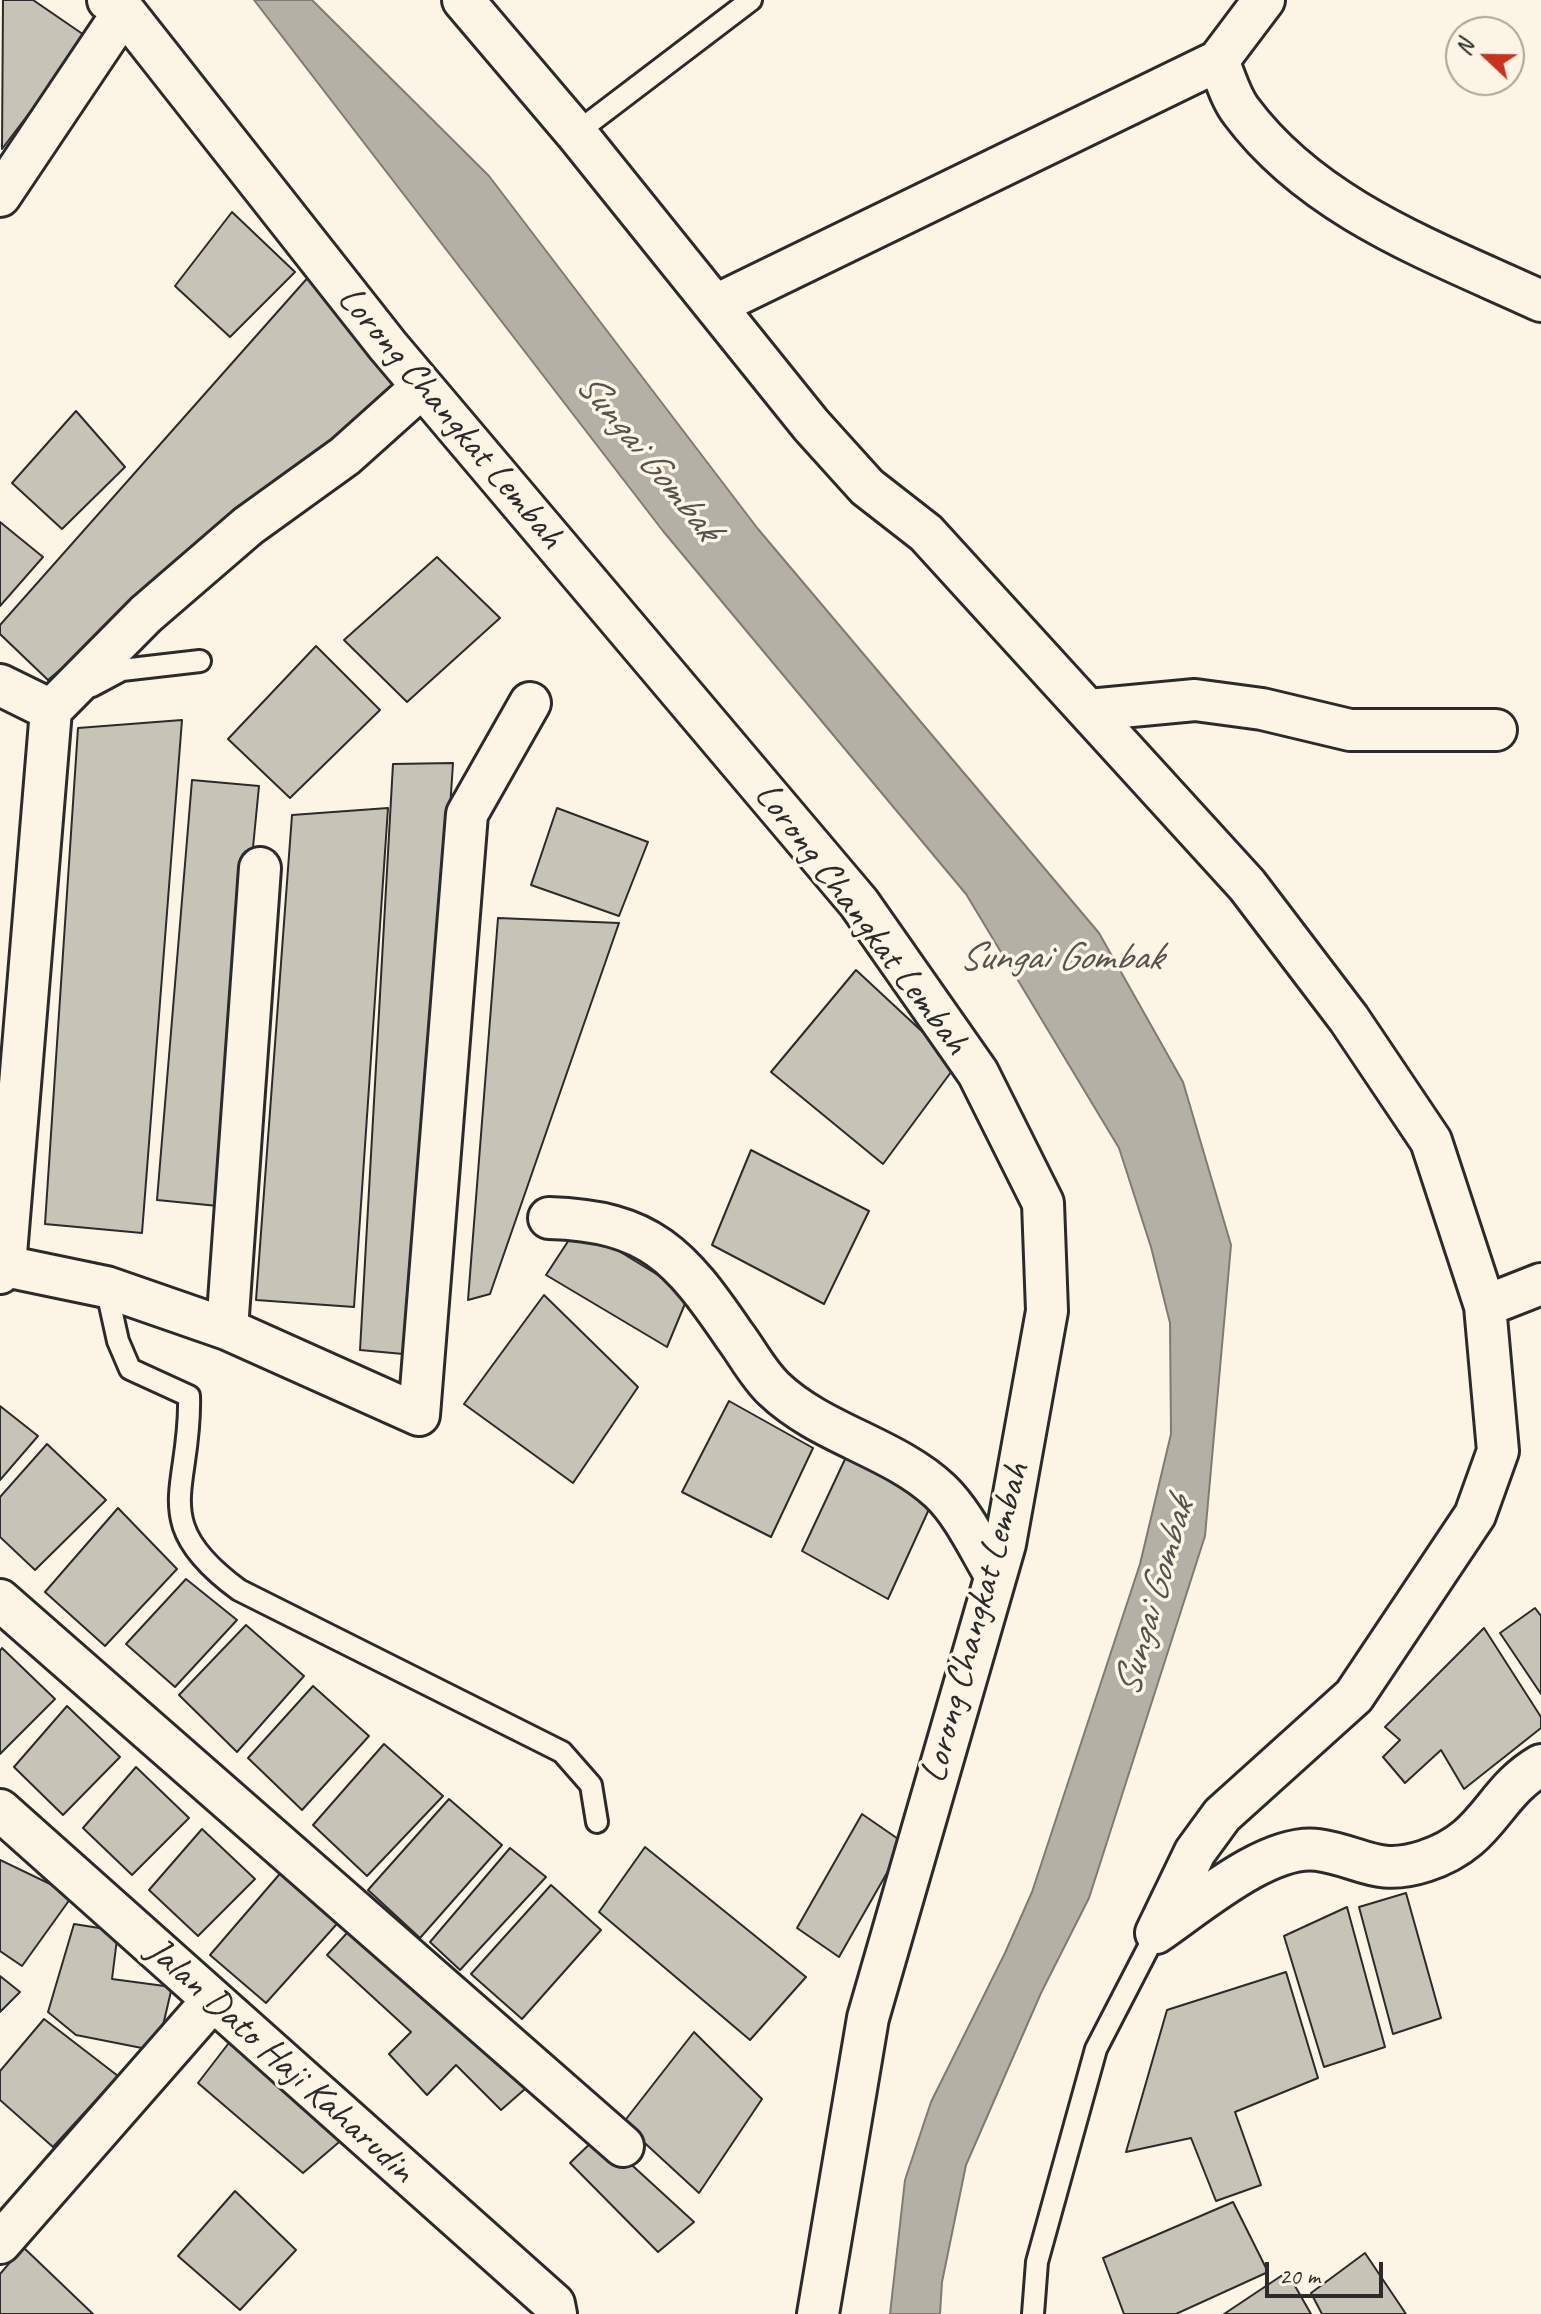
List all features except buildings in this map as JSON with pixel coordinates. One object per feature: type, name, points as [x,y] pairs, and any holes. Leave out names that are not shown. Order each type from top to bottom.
[{"type":"street","points":[[463,0],[576,133],[811,425],[858,477],[926,533],[1247,885],[1349,1019],[1431,1141],[1485,1306],[1498,1451],[1475,1515],[1354,1696],[1222,1815],[1195,1852],[1156,1933]]},
{"type":"street","points":[[716,305],[1218,61],[1264,0]]},
{"type":"street","points":[[0,196],[116,5]]},
{"type":"street","name":"Lorong Changkat Lembah","points":[[116,5],[422,387],[859,903],[978,1073],[1043,1203],[1047,1311],[1005,1544],[994,1573],[868,2018],[818,2314]]},
{"type":"street","points":[[1218,61],[1238,108],[1291,168],[1383,229],[1541,301]]},
{"type":"street","points":[[422,387],[345,456],[248,526],[146,614],[51,710],[2,1269],[106,1287],[227,1329],[419,1415],[467,814],[530,703]]},
{"type":"street","points":[[0,685],[51,710]]},
{"type":"street","points":[[1089,710],[1195,700],[1262,709],[1350,730],[1496,730]]},
{"type":"street","points":[[227,1329],[260,868]]},
{"type":"street","points":[[549,1218],[591,1219],[632,1232],[662,1247],[705,1293],[774,1389],[804,1411],[930,1482],[955,1508],[994,1573]]},
{"type":"street","points":[[1485,1306],[1541,1284]]},
{"type":"street","points":[[0,1600],[623,2146]]},
{"type":"street","points":[[1156,1933],[1246,1872],[1295,1851],[1316,1849],[1378,1867],[1422,1862],[1446,1853],[1469,1840],[1509,1790],[1541,1765]]},
{"type":"street","name":"Jalan Dato Haji Kaharudin","points":[[0,1810],[554,2304],[556,2314]]},
{"type":"street","points":[[0,2243],[212,2001]]},
{"type":"lane","points":[[576,133],[751,0]]},
{"type":"lane","points":[[51,710],[122,670],[200,661]]},
{"type":"lane","points":[[106,1287],[118,1341],[130,1369],[189,1396],[190,1429],[179,1473],[182,1530],[207,1567],[239,1590],[562,1752],[591,1785],[597,1822]]},
{"type":"lane","points":[[1033,2314],[1037,2262],[1096,2049],[1156,1933]]},
{"type":"water","name":"Sungai Gombak","points":[[254,0],[312,0],[489,176],[758,529],[1099,933],[1183,1082],[1231,1245],[1205,1536],[1089,1898],[1041,1993],[966,2165],[942,2282],[940,2314],[890,2314],[905,2180],[931,2102],[1032,1892],[1140,1564],[1171,1434],[1170,1323],[1151,1247],[1119,1148],[966,894],[663,531]]}]
